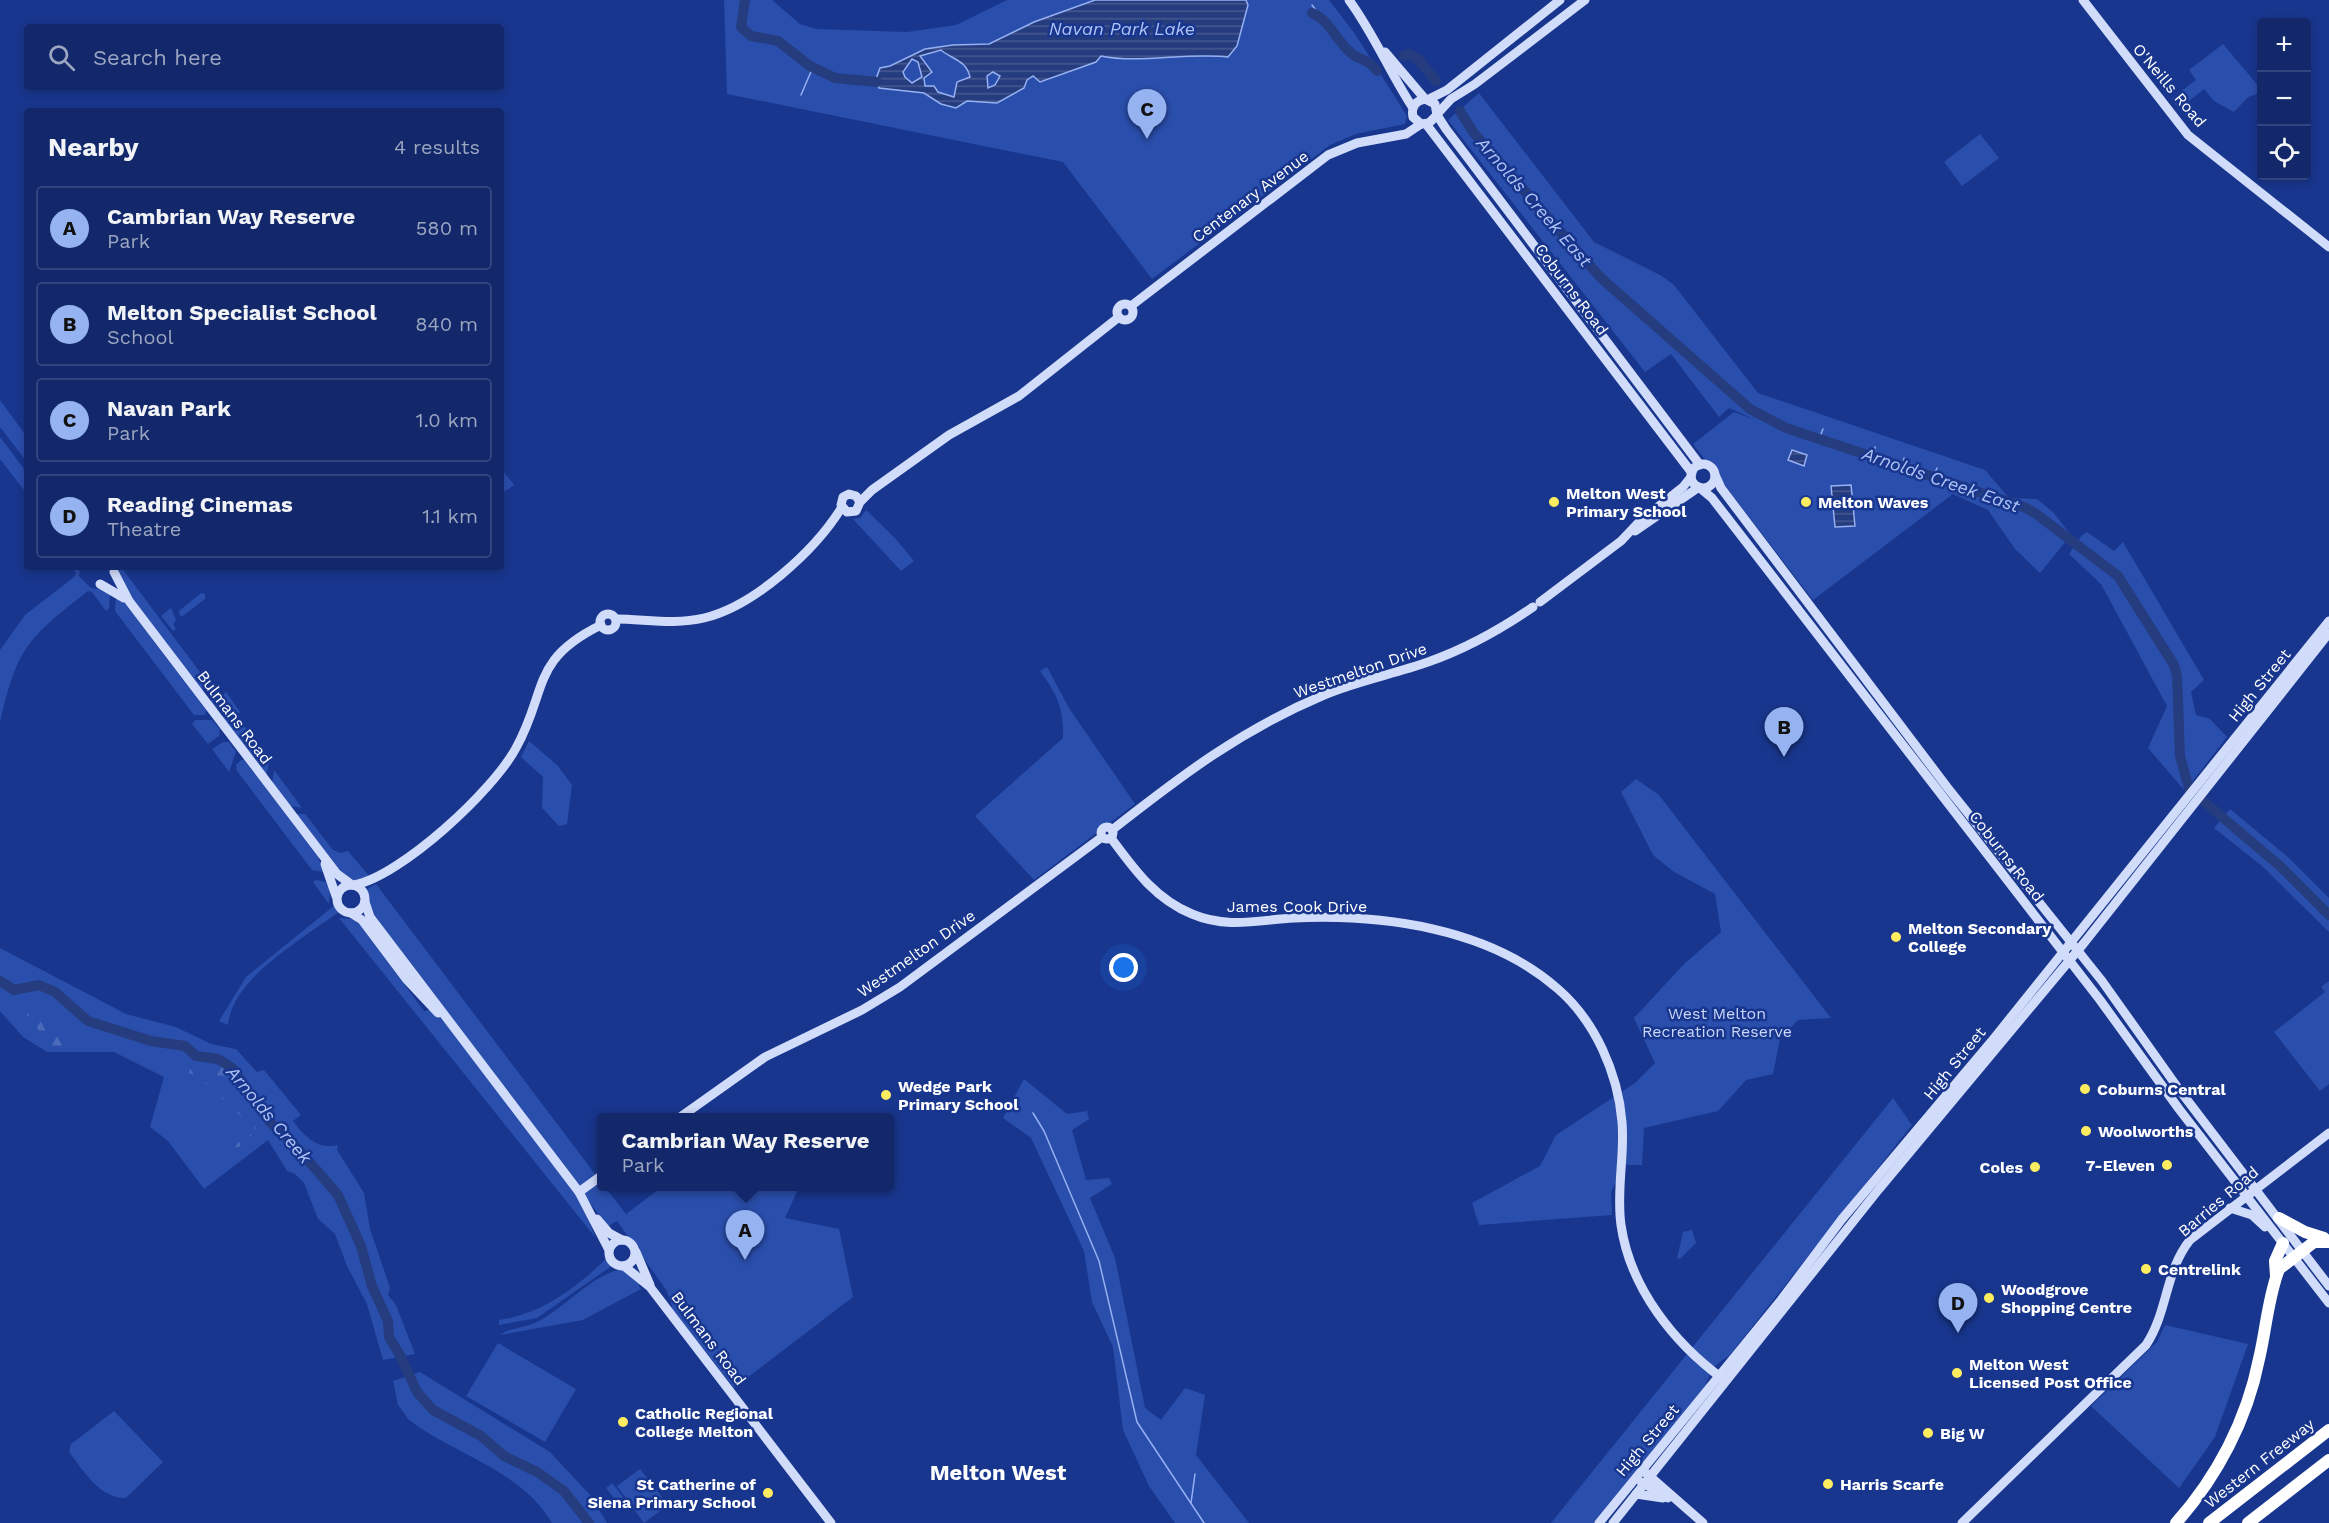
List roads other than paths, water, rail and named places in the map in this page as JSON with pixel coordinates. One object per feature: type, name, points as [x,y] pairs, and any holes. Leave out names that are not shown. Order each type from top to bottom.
[{"type":"highway","points":[[2279,1218],[2305,1232],[2329,1241]]},
{"type":"highway","points":[[2176,1523],[2215,1471],[2244,1411],[2259,1362],[2276,1277],[2281,1266],[2314,1242],[2329,1241]]},
{"type":"highway","points":[[2276,1277],[2275,1261],[2283,1243]]},
{"type":"highway","name":"Western Freeway","points":[[2208,1523],[2329,1430]]},
{"type":"highway","points":[[2248,1523],[2329,1460]]},
{"type":"street","name":"Coburns Road","points":[[1349,0],[1376,41],[1427,99]]},
{"type":"street","points":[[1560,0],[1447,90],[1417,101],[1418,118],[1433,122],[1451,99],[1585,0]]},
{"type":"street","name":"O'Neills Road","points":[[2083,0],[2188,135],[2329,247]]},
{"type":"street","points":[[1492,52],[1524,33],[1528,41],[1523,48]]},
{"type":"street","name":"Coburns Road","points":[[1376,41],[1390,71],[1418,118],[1484,198],[1692,475]]},
{"type":"street","points":[[1427,99],[1435,104],[1438,114]]},
{"type":"street","name":"Coburns Road","points":[[1438,114],[1493,191],[1700,465]]},
{"type":"street","name":"Centenary Avenue","points":[[858,499],[949,435],[1019,396],[1119,317],[1124,319],[1131,317],[1133,310],[1131,306],[1328,155],[1357,143],[1400,134],[1418,118]]},
{"type":"street","points":[[1484,198],[1493,191]]},
{"type":"street","points":[[1700,465],[1708,466],[1715,476],[1711,486],[1699,488],[1692,475],[1700,465]]},
{"type":"street","name":"Westmelton Drive","points":[[686,1113],[765,1057],[862,1010],[900,987],[1108,835],[1214,752],[1244,734],[1325,694],[1430,662],[1477,640],[1537,604],[1633,531],[1640,521],[1683,487],[1692,475]]},
{"type":"street","name":"Coburns Road","points":[[1715,476],[1721,488],[1905,731],[2008,864],[2071,940],[2188,1101],[2254,1189],[2279,1218],[2329,1304]]},
{"type":"street","name":"Coburns Road","points":[[1699,488],[1712,498],[2069,961],[2245,1196],[2283,1243],[2298,1254],[2329,1286]]},
{"type":"street","name":"Westmelton Drive","points":[[1633,531],[1639,530],[1699,488]]},
{"type":"street","points":[[845,496],[858,499],[856,511],[845,510],[841,502],[845,496]]},
{"type":"street","points":[[460,1036],[407,980],[362,920],[341,908],[336,897],[344,888],[377,878],[457,818],[488,788],[516,748],[541,680],[553,661],[581,635],[601,625],[610,630],[615,627],[616,619],[684,620],[703,618],[733,608],[805,554],[845,510]]},
{"type":"street","name":"Bulmans Road","points":[[114,572],[129,601],[319,850],[340,877],[353,885]]},
{"type":"street","name":"Bulmans Road","points":[[100,584],[129,601]]},
{"type":"street","points":[[1788,598],[1798,590]]},
{"type":"street","name":"High Street","points":[[1599,1523],[1635,1477],[1723,1379],[2078,950],[2196,793],[2312,649],[2329,621]]},
{"type":"street","name":"High Street","points":[[2312,649],[2329,633]]},
{"type":"street","points":[[1895,738],[1905,731]]},
{"type":"street","name":"James Cook Drive","points":[[1108,835],[1143,881],[1161,897],[1192,914],[1238,924],[1294,918],[1352,919],[1393,922],[1442,932],[1503,953],[1559,990],[1592,1030],[1607,1059],[1616,1086],[1622,1122],[1619,1170],[1621,1227],[1634,1267],[1651,1303],[1671,1331],[1723,1379]]},
{"type":"street","name":"High Street","points":[[1613,1523],[1672,1450],[1842,1219],[1937,1108],[2071,940],[2162,839]]},
{"type":"street","name":"Bulmans Road","points":[[319,850],[336,897]]},
{"type":"street","points":[[351,913],[360,910],[377,878]]},
{"type":"street","points":[[353,885],[362,889],[370,916],[579,1192],[609,1250],[612,1262],[624,1266],[633,1261],[636,1252],[631,1243],[609,1233],[590,1210]]},
{"type":"street","points":[[2177,1107],[2188,1101]]},
{"type":"street","name":"Barries Road","points":[[1962,1523],[2146,1345],[2156,1330],[2171,1273],[2181,1252],[2196,1233],[2329,1133]]},
{"type":"street","points":[[579,1192],[597,1179]]},
{"type":"street","points":[[2230,1208],[2247,1212],[2264,1227],[2273,1230]]},
{"type":"street","points":[[609,1250],[614,1243],[622,1240]]},
{"type":"street","name":"Bulmans Road","points":[[636,1252],[651,1287],[831,1523]]},
{"type":"street","name":"Bulmans Road","points":[[624,1266],[651,1287]]},
{"type":"street","points":[[1661,1487],[1662,1470],[1672,1450]]},
{"type":"street","points":[[1642,1469],[1703,1523]]},
{"type":"street","points":[[1635,1477],[1644,1485],[1683,1507]]},
{"type":"street","points":[[1636,1494],[1672,1500]]},
{"type":"water","name":"Navan Park Lake","points":[[1095,0],[1246,0],[1248,5],[1237,46],[1228,57],[1131,59],[1101,56],[1096,62],[1040,82],[1033,76],[1027,80],[1024,88],[997,103],[967,101],[956,108],[941,104],[924,93],[879,88],[876,79],[880,68],[890,66],[925,49],[953,45],[989,44],[1034,22]],"holes":[[[941,50],[962,64],[970,77],[957,82],[954,97],[938,92],[934,86],[925,86],[924,78],[932,72],[920,56]],[[912,59],[918,62],[922,77],[912,83],[903,72]],[[993,72],[1000,76],[995,85],[988,88],[987,76]]]},
{"type":"water","points":[[1792,450],[1807,455],[1804,466],[1788,460]]},
{"type":"water","points":[[1851,485],[1855,526],[1835,527],[1831,486]]},
{"type":"waterway","points":[[745,0],[741,27],[751,36],[778,41],[810,66],[835,78],[877,82]]},
{"type":"waterway","name":"Arnolds Creek East","points":[[1312,5],[1321,17]]},
{"type":"waterway","name":"Arnolds Creek East","points":[[1312,13],[1324,21],[1351,53],[1377,71]]},
{"type":"waterway","name":"Arnolds Creek East","points":[[1404,56],[1409,54],[1417,58],[1436,81]]},
{"type":"waterway","points":[[801,95],[813,67]]},
{"type":"waterway","name":"Arnolds Creek East","points":[[1460,111],[1473,132],[1601,278],[1750,409],[1786,428],[2024,507],[2118,576],[2174,665],[2177,676],[2180,756],[2189,789],[2280,866],[2329,915]]},
{"type":"waterway","points":[[1819,439],[1823,429]]},
{"type":"waterway","points":[[1874,458],[1875,447]]},
{"type":"waterway","name":"Arnolds Creek East","points":[[1859,457],[1866,455]]},
{"type":"waterway","points":[[1903,467],[1904,458]]},
{"type":"waterway","points":[[1933,478],[1937,468]]},
{"type":"waterway","name":"Arnolds Creek","points":[[0,981],[14,990],[39,985],[55,992],[88,1021],[151,1041],[185,1046],[196,1056],[218,1059],[232,1068],[270,1122],[300,1151],[338,1195],[361,1246],[372,1286],[388,1321],[389,1337],[401,1357]]},
{"type":"waterway","points":[[1033,1113],[1044,1131],[1099,1261],[1137,1422],[1204,1523]]},
{"type":"waterway","name":"Arnolds Creek","points":[[401,1357],[417,1392],[433,1410],[481,1436],[504,1456],[537,1472],[564,1491],[589,1523]]},
{"type":"waterway","points":[[1191,1503],[1195,1474]]},
{"type":"place","name":"Navan Park","points":[[1147,139]]},
{"type":"place","name":"Melton West Primary School","points":[[1554,502]]},
{"type":"place","name":"Melton Waves","points":[[1806,502]]},
{"type":"place","name":"Melton Specialist School","points":[[1784,757]]},
{"type":"place","name":"Melton Secondary College","points":[[1896,937]]},
{"type":"place","name":"Coburns Central","points":[[2085,1089]]},
{"type":"place","name":"Wedge Park Primary School","points":[[886,1095]]},
{"type":"place","name":"Woolworths","points":[[2086,1131]]},
{"type":"place","name":"7-Eleven","points":[[2167,1165]]},
{"type":"place","name":"Coles","points":[[2035,1167]]},
{"type":"place","name":"Cambrian Way Reserve","points":[[745,1260]]},
{"type":"place","name":"Centrelink","points":[[2146,1269]]},
{"type":"place","name":"Woodgrove Shopping Centre","points":[[1989,1298]]},
{"type":"place","name":"Reading Cinemas","points":[[1958,1333]]},
{"type":"place","name":"Melton West Licensed Post Office","points":[[1957,1373]]},
{"type":"place","name":"Catholic Regional College Melton","points":[[623,1422]]},
{"type":"place","name":"Big W","points":[[1928,1433]]},
{"type":"place","name":"Harris Scarfe","points":[[1828,1484]]},
{"type":"place","name":"St Catherine of Siena Primary School","points":[[768,1493]]},
{"type":"district","name":"Melton West","points":[[998,1472]]},
{"type":"park label","name":"West Melton Recreation Reserve","points":[[1717,1022]]}]
